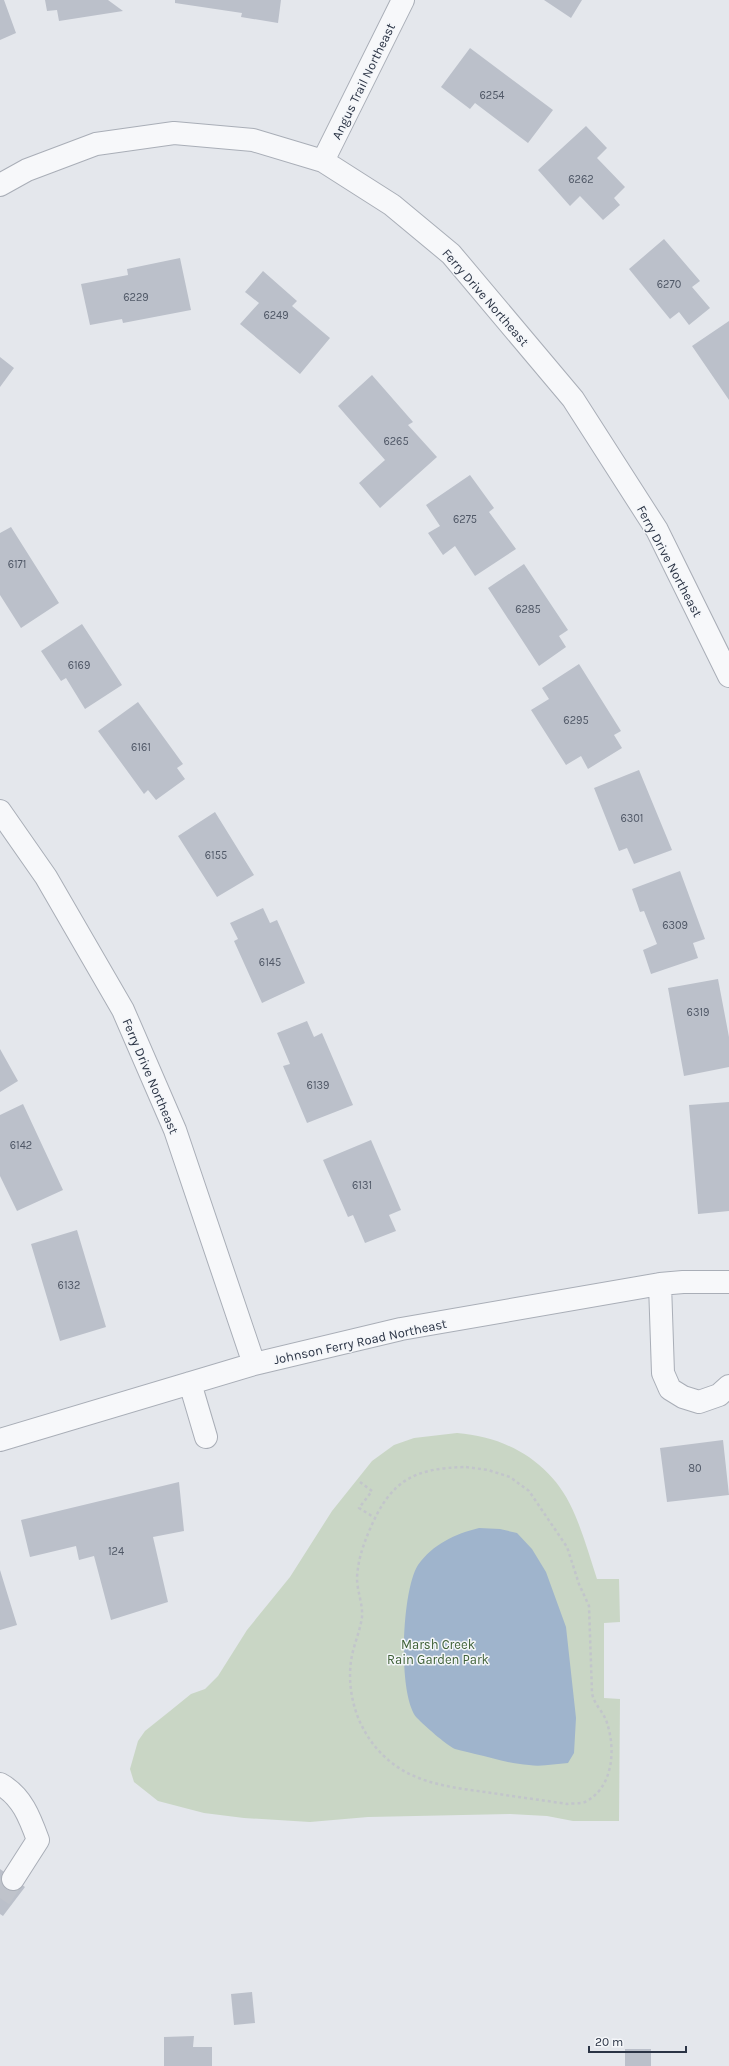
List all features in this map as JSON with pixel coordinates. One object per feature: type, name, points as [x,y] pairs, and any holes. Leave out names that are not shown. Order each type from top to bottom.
[{"type":"street","name":"Angus Trail Northeast","points":[[323,161],[403,0]]},
{"type":"street","name":"Ferry Drive Northeast","points":[[0,185],[27,170],[96,144],[174,133],[254,140],[323,161],[392,206],[451,254],[573,398],[657,530],[729,676]]},
{"type":"street","name":"Ferry Drive Northeast","points":[[0,811],[46,877],[123,1010],[175,1130],[254,1364]]},
{"type":"street","name":"Johnson Ferry Road Northeast","points":[[0,1440],[254,1364],[401,1329],[660,1284],[683,1282],[729,1282]]},
{"type":"street","points":[[660,1284],[663,1373],[670,1388],[683,1397],[699,1402],[719,1396],[729,1386]]},
{"type":"street","points":[[190,1383],[206,1437]]},
{"type":"street","points":[[0,1784],[9,1789],[28,1812],[38,1840],[13,1879]]},
{"type":"path","points":[[460,1468],[488,1470],[510,1477],[529,1491],[567,1547],[579,1584],[589,1606],[592,1693],[594,1701],[607,1722],[610,1735],[610,1767],[606,1781],[599,1792],[583,1803],[566,1804],[436,1785],[393,1763],[374,1745],[359,1719],[352,1700],[350,1683],[351,1660],[362,1615],[357,1580],[358,1565],[362,1547],[374,1518],[394,1488],[408,1479],[428,1471],[460,1468]]},
{"type":"path","points":[[360,1482],[372,1491],[360,1508],[374,1518]]},
{"type":"green space","name":"Marsh Creek Rain Garden Park","points":[[457,1433],[495,1440],[528,1457],[543,1468],[556,1482],[575,1515],[597,1579],[619,1579],[620,1622],[604,1623],[604,1698],[620,1699],[619,1821],[573,1821],[547,1816],[510,1814],[368,1817],[310,1822],[244,1818],[204,1813],[158,1801],[134,1782],[130,1769],[138,1741],[145,1731],[191,1694],[205,1689],[218,1676],[247,1630],[290,1577],[332,1511],[372,1461],[394,1445],[414,1438]]},
{"type":"water","points":[[479,1528],[500,1529],[517,1533],[532,1549],[546,1572],[566,1627],[576,1718],[574,1753],[568,1763],[538,1766],[502,1761],[455,1749],[417,1718],[411,1706],[406,1688],[404,1642],[408,1596],[413,1578],[418,1565],[430,1551],[461,1533]]},
{"type":"building","points":[[0,0],[4,0],[16,33],[0,40]]},
{"type":"building","points":[[45,0],[108,0],[123,11],[59,21],[57,10],[47,11]]},
{"type":"building","points":[[175,0],[281,0],[278,23],[241,17],[242,13],[175,3]]},
{"type":"building","points":[[544,0],[582,0],[571,18]]},
{"type":"building","points":[[470,48],[553,110],[528,143],[475,103],[470,109],[441,87]]},
{"type":"building","points":[[586,126],[607,148],[597,158],[625,187],[614,198],[620,205],[603,220],[580,196],[570,206],[538,170]]},
{"type":"building","points":[[664,239],[700,281],[692,287],[710,308],[689,325],[679,312],[670,319],[629,269]]},
{"type":"building","points":[[180,258],[191,310],[123,323],[122,319],[90,325],[81,284],[128,275],[127,269]]},
{"type":"building","points":[[263,271],[297,301],[292,306],[330,338],[300,374],[240,324],[259,303],[245,292]]},
{"type":"building","points":[[729,321],[729,400],[692,346]]},
{"type":"building","points":[[0,357],[14,368],[0,387]]},
{"type":"building","points":[[372,375],[413,422],[408,425],[437,457],[380,508],[359,483],[385,460],[338,406]]},
{"type":"building","points":[[470,475],[494,508],[489,512],[516,549],[475,576],[455,546],[443,555],[428,533],[440,526],[426,505]]},
{"type":"building","points":[[11,527],[59,603],[21,628],[0,595],[0,533]]},
{"type":"building","points":[[524,564],[568,630],[559,636],[566,647],[539,666],[488,588]]},
{"type":"building","points":[[82,624],[122,685],[85,709],[66,678],[61,681],[41,651]]},
{"type":"building","points":[[579,664],[621,731],[614,735],[622,748],[588,769],[581,756],[566,765],[531,710],[549,699],[542,688]]},
{"type":"building","points":[[138,702],[183,764],[177,768],[185,779],[156,800],[148,790],[144,794],[98,731]]},
{"type":"building","points":[[639,770],[672,850],[634,864],[627,848],[619,851],[594,788]]},
{"type":"building","points":[[215,812],[254,875],[217,897],[178,836]]},
{"type":"building","points":[[680,871],[705,939],[693,943],[698,958],[651,974],[643,950],[657,944],[644,911],[640,912],[632,889]]},
{"type":"building","points":[[263,908],[270,923],[277,920],[305,983],[262,1003],[234,941],[238,939],[230,923]]},
{"type":"building","points":[[718,979],[729,1037],[729,1067],[684,1076],[668,988]]},
{"type":"building","points":[[307,1021],[314,1037],[322,1033],[353,1105],[307,1123],[283,1066],[290,1064],[277,1033]]},
{"type":"building","points":[[0,1049],[18,1081],[0,1092]]},
{"type":"building","points":[[729,1102],[729,1211],[698,1214],[689,1105]]},
{"type":"building","points":[[23,1104],[63,1190],[17,1211],[0,1176],[0,1115]]},
{"type":"building","points":[[371,1140],[401,1210],[389,1215],[396,1231],[365,1243],[353,1215],[348,1217],[323,1160]]},
{"type":"building","points":[[77,1230],[106,1327],[60,1341],[31,1244]]},
{"type":"building","points":[[723,1440],[729,1495],[667,1502],[660,1448]]},
{"type":"building","points":[[179,1482],[184,1531],[153,1537],[168,1602],[111,1620],[94,1556],[79,1560],[76,1546],[30,1557],[21,1520]]},
{"type":"building","points":[[0,1570],[17,1625],[0,1630]]},
{"type":"building","points":[[0,1869],[25,1887],[3,1916],[0,1914]]},
{"type":"building","points":[[252,1992],[255,2023],[234,2025],[231,1994]]},
{"type":"building","points":[[194,2036],[193,2047],[212,2047],[212,2066],[164,2066],[164,2037]]},
{"type":"building","points":[[625,2049],[651,2049],[651,2066],[625,2066]]},
{"type":"tunnel","points":[[0,1898],[13,1879]]}]
